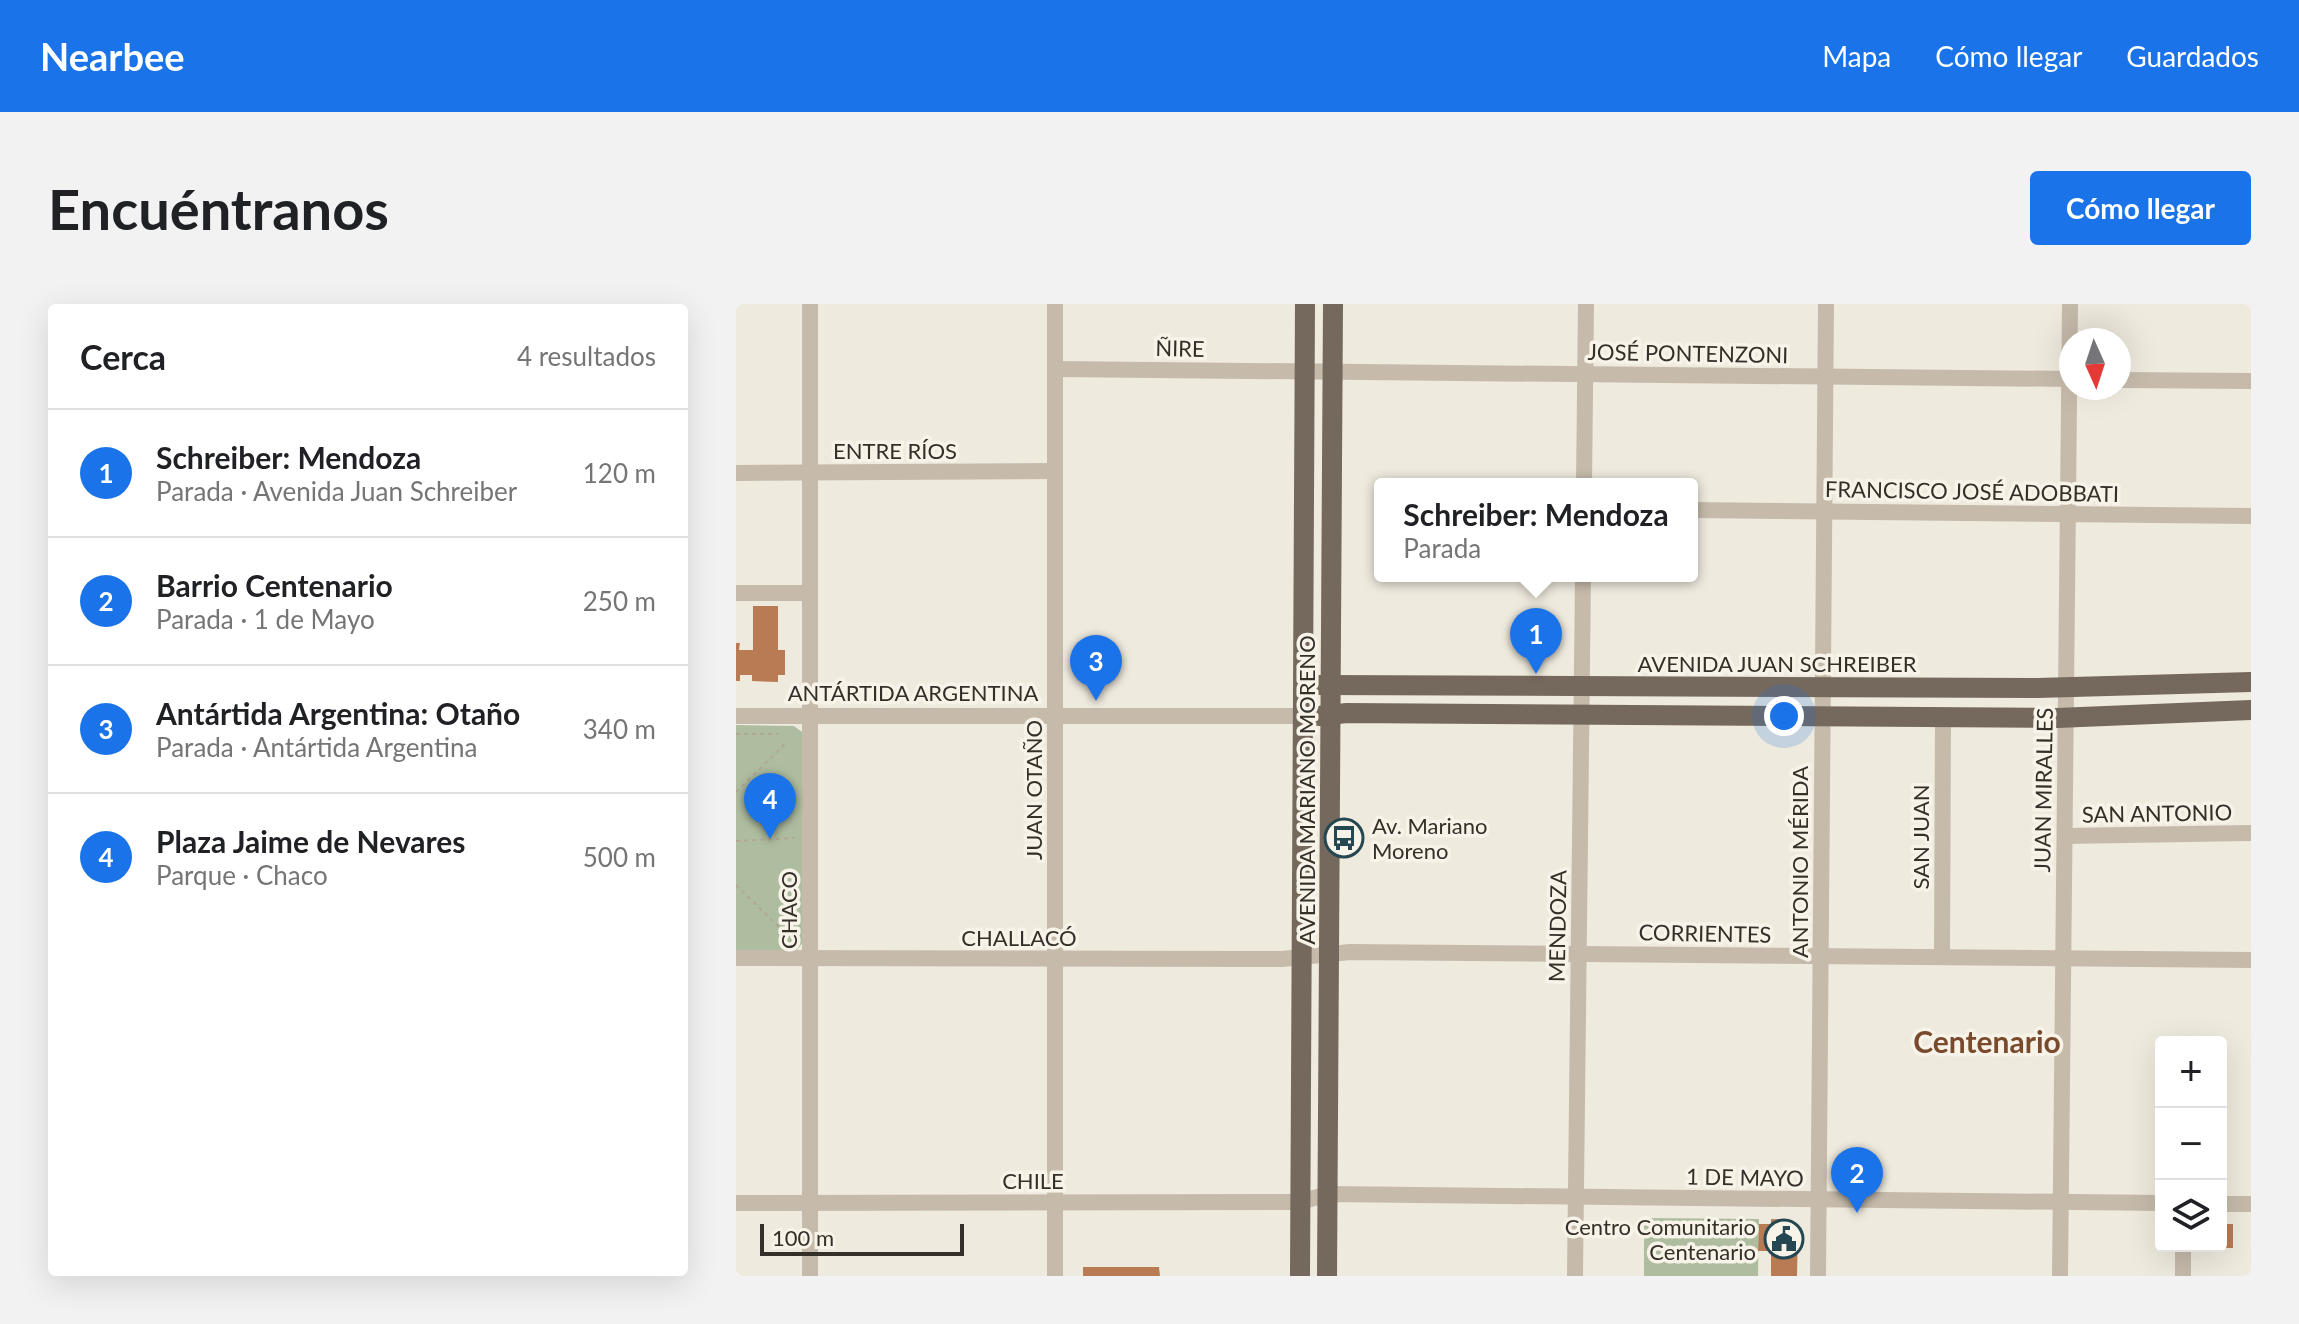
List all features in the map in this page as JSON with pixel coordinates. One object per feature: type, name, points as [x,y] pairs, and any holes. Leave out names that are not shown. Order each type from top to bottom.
[{"type":"main road","name":"AVENIDA MARIANO MORENO","points":[[1300,1276],[1305,304]]},
{"type":"main road","name":"AVENIDA MARIANO MORENO","points":[[1327,1276],[1333,304]]},
{"type":"main road","name":"AVENIDA JUAN SCHREIBER","points":[[1303,685],[2066,688],[2251,682]]},
{"type":"main road","points":[[1331,715],[2066,718],[2251,710]]},
{"type":"main road","name":"ANTÁRTIDA ARGENTINA","points":[[1303,716],[1331,715]]},
{"type":"street","name":"CHACO","points":[[810,304],[810,1276]]},
{"type":"street","name":"JUAN OTAÑO","points":[[1055,304],[1055,1276]]},
{"type":"street","points":[[1584,478],[1586,304]]},
{"type":"street","name":"ANTONIO MÉRIDA","points":[[1818,1276],[1826,304]]},
{"type":"street","name":"JUAN MIRALLES","points":[[2070,304],[2070,328]]},
{"type":"street","name":"ÑIRE","points":[[1055,369],[1305,371]]},
{"type":"street","name":"JOSÉ PONTENZONI","points":[[1305,371],[2059,379]]},
{"type":"street","points":[[2131,380],[2251,381]]},
{"type":"street","name":"JUAN MIRALLES","points":[[2060,1276],[2070,400]]},
{"type":"street","name":"ENTRE RÍOS","points":[[736,473],[1055,471]]},
{"type":"street","name":"FRANCISCO JOSÉ ADOBBATI","points":[[1698,510],[2251,516]]},
{"type":"street","name":"MENDOZA","points":[[1575,1276],[1583,582]]},
{"type":"street","points":[[736,593],[810,593]]},
{"type":"street","name":"ANTÁRTIDA ARGENTINA","points":[[736,716],[1303,716]]},
{"type":"street","name":"SAN JUAN","points":[[1942,957],[1943,717]]},
{"type":"street","name":"SAN ANTONIO","points":[[2065,836],[2251,833]]},
{"type":"street","name":"CORRIENTES","points":[[1302,956],[1329,953],[1578,954],[2251,960]]},
{"type":"street","name":"CHALLACÓ","points":[[736,958],[1302,956]]},
{"type":"street","name":"1 DE MAYO","points":[[1328,1194],[2155,1203]]},
{"type":"street","name":"CHILE","points":[[736,1203],[1300,1202],[1328,1194]]},
{"type":"street","points":[[2227,1204],[2251,1204]]},
{"type":"street","points":[[2183,1252],[2183,1276]]},
{"type":"path","points":[[736,734],[778,734]]},
{"type":"path","points":[[736,792],[786,743]]},
{"type":"path","points":[[737,838],[797,838]]},
{"type":"path","points":[[736,885],[786,934]]},
{"type":"green space","points":[[736,725],[794,726],[802,732],[803,942],[797,950],[736,951]]},
{"type":"green space","points":[[1644,1218],[1759,1219],[1758,1276],[1644,1276]]},
{"type":"building","points":[[753,606],[778,606],[778,650],[785,650],[785,675],[778,675],[778,682],[752,681],[752,675],[740,675],[740,681],[736,681],[736,643],[740,643],[739,650],[753,650]]},
{"type":"building","name":"Centro Comunitario Centenario","points":[[1771,1219],[1791,1220],[1798,1227],[1797,1276],[1771,1276],[1771,1251],[1758,1251],[1759,1224],[1771,1224]]},
{"type":"building","points":[[2227,1224],[2233,1224],[2233,1248],[2227,1248]]},
{"type":"building","points":[[1083,1267],[1159,1267],[1160,1276],[1083,1276]]},
{"type":"place","name":"Schreiber: Mendoza","points":[[1536,674]]},
{"type":"place","name":"Antártida Argentina: Otaño","points":[[1096,701]]},
{"type":"place","name":"Av. Mariano Moreno","points":[[1344,838]]},
{"type":"place","name":"Plaza Jaime de Nevares","points":[[770,839]]},
{"type":"place","name":"Barrio Centenario","points":[[1857,1213]]},
{"type":"place","name":"Centro Comunitario Centenario","points":[[1784,1239]]},
{"type":"district","name":"Centenario","points":[[1987,1041]]}]
